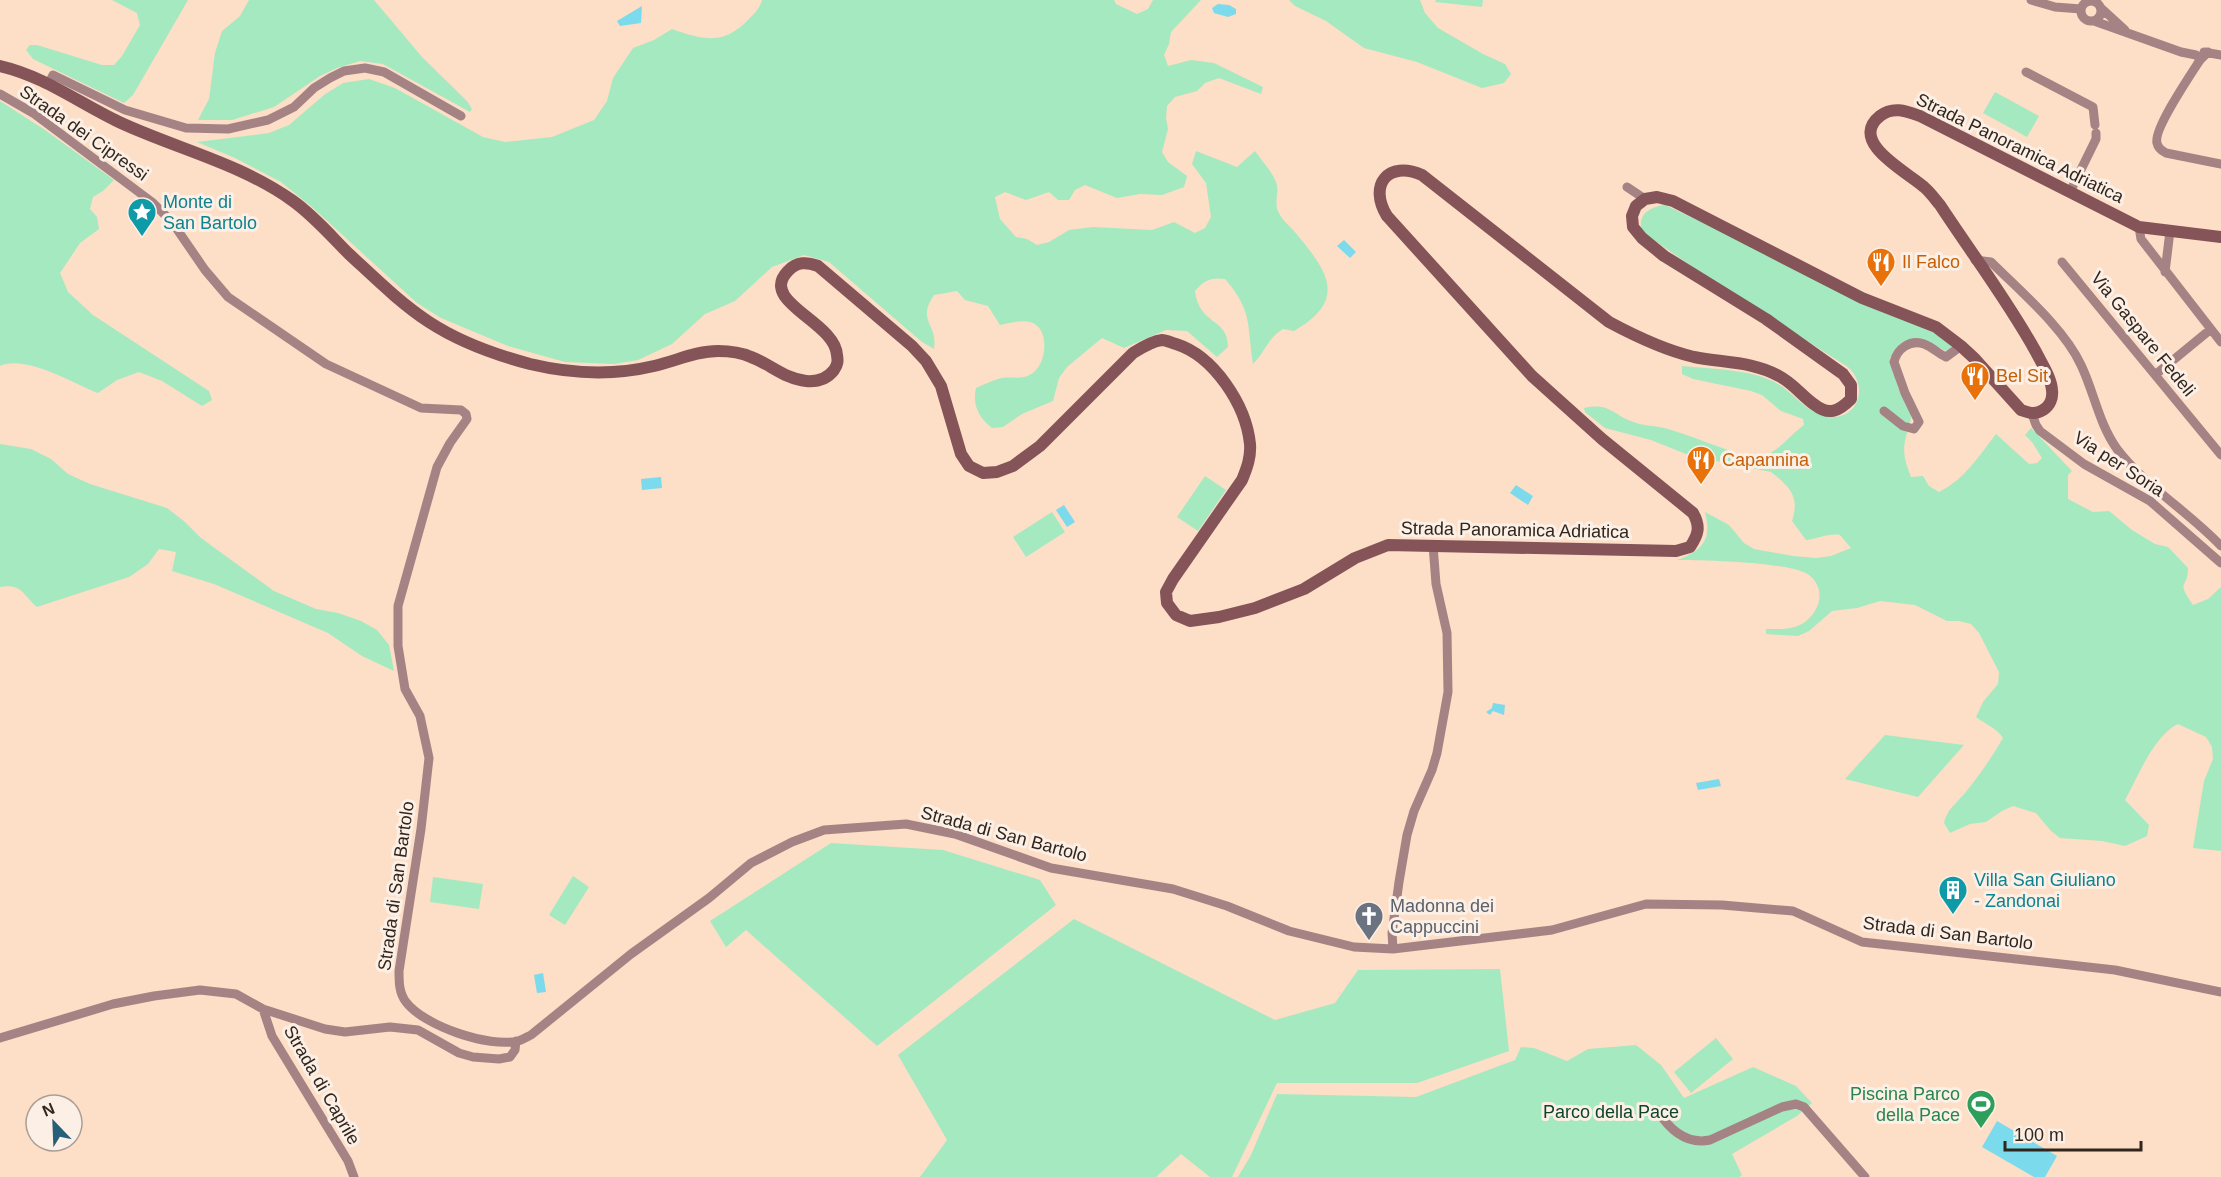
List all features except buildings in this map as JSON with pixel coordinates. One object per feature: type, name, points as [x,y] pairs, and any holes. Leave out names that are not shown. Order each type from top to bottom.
[{"type":"street","points":[[2031,0],[2055,7],[2081,9]]},
{"type":"street","points":[[2081,9],[2086,2],[2096,3],[2129,33]]},
{"type":"street","points":[[2094,21],[2099,18],[2096,3]]},
{"type":"street","points":[[2081,9],[2085,19],[2163,45],[2204,56],[2221,55]]},
{"type":"street","points":[[2204,56],[2162,123],[2157,135],[2157,144],[2160,150],[2166,153],[2221,164]]},
{"type":"street","name":"Strada Panoramica Adriatica","points":[[0,66],[49,83],[118,122],[223,163],[252,177],[294,202],[389,290],[431,323],[492,352],[528,363],[570,372],[605,374],[649,367],[693,354],[718,351],[749,356],[786,376],[800,380],[814,381],[829,377],[838,365],[837,345],[825,331],[795,308],[785,297],[781,285],[784,276],[793,266],[806,262],[818,266],[912,346],[926,362],[941,386],[961,454],[969,466],[983,473],[997,472],[1013,465],[1040,446],[1133,353],[1163,340],[1185,347],[1201,357],[1234,398],[1245,423],[1250,445],[1249,464],[1242,480],[1166,592],[1167,603],[1176,615],[1190,621],[1255,608],[1304,589],[1355,558],[1388,545],[1676,551],[1690,547],[1698,534],[1697,520],[1693,513],[1602,439],[1532,376],[1387,216],[1380,205],[1379,188],[1384,178],[1395,170],[1409,169],[1422,175],[1609,322],[1635,336],[1666,350],[1697,357],[1753,364],[1780,376],[1816,406],[1828,411],[1841,409],[1851,399],[1851,385],[1842,374],[1766,319],[1664,256],[1641,238],[1634,227],[1632,216],[1636,206],[1645,199]]},
{"type":"street","points":[[49,83],[53,75],[125,110],[186,128],[228,129],[268,120],[294,106],[314,88],[330,78],[344,71],[365,68],[384,72],[461,116]]},
{"type":"street","points":[[2026,72],[2093,107],[2097,139],[2070,192]]},
{"type":"street","name":"Strada dei Cipressi","points":[[0,94],[33,113],[152,202],[172,222],[205,270],[228,297],[326,364],[421,408],[461,410],[466,414]]},
{"type":"street","name":"Strada Panoramica Adriatica","points":[[2032,414],[2041,412],[2048,406],[2053,392],[2051,383],[2026,334],[1932,196],[1918,182],[1882,156],[1874,143],[1871,131],[1875,120],[1886,111],[1901,109],[1920,116],[2139,226],[2221,237]]},
{"type":"street","points":[[1626,187],[1645,199],[1657,197],[1673,201],[1862,298],[1936,327],[1960,345],[2021,410],[2032,414]]},
{"type":"street","points":[[2139,226],[2141,239],[2164,272],[2221,342]]},
{"type":"street","points":[[2164,272],[2170,231]]},
{"type":"street","points":[[1976,260],[1991,262],[2067,340],[2082,365],[2107,431],[2117,448],[2131,466],[2221,546]]},
{"type":"street","name":"Via Gaspare Fedeli","points":[[2062,262],[2221,455]]},
{"type":"street","points":[[2155,375],[2211,329]]},
{"type":"street","points":[[1884,411],[1903,426],[1914,429],[1919,422],[1894,362],[1900,349],[1906,345],[1924,344],[1946,357],[1960,345]]},
{"type":"street","name":"Strada di San Bartolo","points":[[466,414],[466,419],[437,467],[398,606],[398,646],[405,689],[420,716],[429,758],[421,829],[399,971],[399,988],[405,1002],[417,1013],[454,1033],[492,1041],[516,1041],[531,1035],[631,954],[709,898],[751,864],[792,842],[824,830],[906,824],[955,834],[1051,868],[1173,889],[1227,906],[1289,931],[1354,947],[1393,949],[1552,930],[1647,904],[1722,905],[1793,911],[1862,942],[2115,970],[2221,992]]},
{"type":"street","name":"Via per Soria","points":[[2032,414],[2040,431],[2084,464],[2150,501],[2221,563]]},
{"type":"street","points":[[1393,949],[1392,933],[1397,892],[1408,828],[1435,762],[1448,692],[1447,633],[1436,584],[1433,545]]},
{"type":"street","points":[[0,1038],[113,1004],[201,990],[236,994],[263,1010],[325,1029],[345,1032],[390,1028],[418,1030],[459,1053],[485,1059],[510,1057],[515,1050],[516,1041]]},
{"type":"street","name":"Strada di Caprile","points":[[263,1010],[272,1036],[348,1161],[354,1177]]},
{"type":"street","points":[[1657,1110],[1665,1122],[1685,1138],[1700,1142],[1710,1140],[1782,1107],[1796,1104],[1804,1107],[1865,1177]]},
{"type":"green space","points":[[112,0],[188,0],[133,95],[124,103],[33,59],[26,50],[30,45],[37,45],[102,65],[114,65],[122,56],[140,25],[137,13]]},
{"type":"green space","points":[[249,0],[374,0],[422,57],[467,101],[472,109],[470,112],[383,64],[360,61],[320,76],[274,107],[232,120],[198,120],[209,99],[215,53],[222,31],[240,16]]},
{"type":"green space","points":[[762,0],[1114,0],[1116,4],[1137,14],[1148,9],[1153,0],[1201,0],[1171,32],[1164,55],[1168,66],[1191,60],[1214,63],[1263,87],[1261,94],[1219,78],[1205,83],[1197,91],[1175,97],[1167,106],[1168,129],[1162,152],[1168,162],[1187,176],[1184,187],[1162,195],[1140,194],[1117,198],[1085,185],[1075,190],[1069,200],[1058,200],[1049,192],[1026,200],[1005,192],[995,197],[1000,219],[1016,237],[1027,239],[1037,245],[1049,242],[1069,230],[1093,227],[1152,230],[1174,222],[1195,233],[1205,228],[1211,217],[1206,183],[1192,164],[1196,151],[1237,167],[1255,151],[1276,182],[1277,209],[1280,216],[1305,245],[1323,271],[1327,283],[1327,295],[1322,307],[1311,319],[1294,331],[1283,329],[1278,333],[1253,364],[1247,319],[1240,300],[1225,279],[1208,280],[1195,291],[1202,310],[1219,325],[1227,337],[1228,347],[1217,357],[1187,331],[1166,330],[1124,348],[1102,338],[1067,367],[1059,378],[1053,401],[1022,414],[1003,427],[992,428],[983,420],[978,411],[975,400],[976,388],[998,379],[1021,378],[1030,375],[1041,362],[1044,340],[1042,333],[1033,323],[1021,321],[1000,325],[988,306],[965,300],[957,291],[934,295],[929,304],[927,317],[933,333],[934,349],[922,342],[829,262],[804,255],[772,267],[735,301],[705,314],[672,344],[638,360],[614,364],[565,362],[508,346],[441,318],[417,303],[312,207],[281,182],[235,158],[197,142],[269,133],[289,125],[324,95],[343,83],[369,79],[395,88],[483,137],[505,142],[552,137],[594,120],[607,101],[613,78],[633,48],[654,40],[672,29],[704,38],[722,37],[740,28]]},
{"type":"green space","points":[[1289,0],[1420,0],[1425,13],[1438,28],[1505,64],[1511,74],[1504,83],[1482,88],[1417,62],[1364,48],[1326,21],[1295,6]]},
{"type":"green space","points":[[1436,0],[1483,0],[1482,7],[1435,2]]},
{"type":"green space","points":[[1995,92],[2039,116],[2027,137],[1983,113]]},
{"type":"green space","points":[[0,101],[114,180],[93,197],[90,209],[97,217],[99,229],[80,243],[60,273],[68,292],[93,315],[209,391],[212,400],[202,406],[162,381],[139,372],[117,380],[98,393],[35,367],[10,363],[0,366]]},
{"type":"green space","points":[[1665,205],[1934,331],[1955,346],[1946,351],[1923,342],[1908,341],[1902,344],[1890,358],[1898,388],[1912,414],[1904,452],[1911,477],[1923,476],[1929,486],[1939,492],[1964,474],[1996,434],[2029,464],[2037,463],[2042,458],[2025,435],[2031,428],[2072,471],[2068,475],[2068,499],[2093,512],[2109,511],[2132,530],[2155,544],[2168,547],[2188,568],[2184,588],[2193,605],[2208,599],[2221,587],[2221,851],[2193,848],[2204,781],[2213,759],[2212,747],[2206,737],[2178,724],[2169,729],[2154,747],[2125,800],[2149,825],[2147,836],[2125,846],[2102,841],[2060,838],[2036,813],[2013,806],[1986,822],[1970,824],[1950,833],[1944,823],[1947,814],[1980,773],[2003,738],[1976,717],[1983,702],[1998,684],[1999,672],[1979,633],[1971,624],[1947,621],[1915,605],[1880,601],[1857,608],[1832,611],[1809,631],[1798,636],[1766,634],[1766,629],[1798,626],[1813,614],[1819,601],[1819,594],[1815,581],[1809,575],[1785,567],[1725,561],[1677,560],[1693,552],[1703,543],[1707,530],[1705,512],[1729,525],[1744,543],[1754,549],[1816,558],[1831,556],[1851,548],[1840,535],[1806,540],[1792,521],[1795,505],[1792,493],[1771,472],[1691,456],[1651,440],[1605,428],[1585,412],[1584,408],[1606,408],[1636,423],[1668,429],[1744,456],[1755,457],[1771,453],[1804,425],[1803,419],[1781,411],[1762,395],[1751,391],[1693,379],[1682,374],[1682,366],[1732,370],[1757,375],[1778,384],[1812,411],[1824,416],[1835,417],[1852,410],[1859,394],[1855,375],[1848,367],[1722,287],[1642,232],[1641,221],[1646,213]]},
{"type":"green space","points":[[0,444],[31,449],[51,459],[68,474],[90,484],[167,508],[201,538],[274,591],[316,609],[338,613],[361,621],[377,630],[389,645],[394,671],[362,656],[328,633],[214,584],[172,571],[176,552],[159,549],[148,564],[129,577],[37,607],[18,588],[0,587]]},
{"type":"green space","points":[[1205,476],[1226,490],[1198,531],[1177,517]]},
{"type":"green space","points":[[1052,512],[1065,532],[1026,557],[1013,537]]},
{"type":"green space","points":[[1885,735],[1964,745],[1918,797],[1845,779]]},
{"type":"green space","points":[[831,843],[943,850],[1040,880],[1056,905],[877,1046],[746,930],[726,947],[710,921]]},
{"type":"green space","points":[[573,876],[589,887],[565,925],[549,915]]},
{"type":"green space","points":[[433,877],[483,884],[479,909],[430,902]]},
{"type":"green space","points":[[1074,919],[1275,1020],[1335,1003],[1358,970],[1500,969],[1509,1051],[1417,1083],[1277,1083],[1232,1177],[1210,1177],[1181,1154],[1156,1177],[920,1177],[947,1140],[898,1055]]},
{"type":"green space","points":[[1716,1038],[1733,1059],[1691,1093],[1674,1072]]},
{"type":"green space","name":"Parco della Pace","points":[[1636,1045],[1661,1065],[1684,1098],[1753,1067],[1796,1086],[1812,1103],[1797,1116],[1732,1154],[1742,1175],[1739,1177],[1238,1177],[1251,1155],[1277,1094],[1416,1097],[1515,1060],[1521,1047],[1534,1048],[1567,1061],[1588,1049]]},
{"type":"water","points":[[1218,4],[1229,5],[1236,9],[1236,14],[1228,17],[1214,13],[1212,8]]},
{"type":"water","points":[[642,6],[641,23],[620,26],[617,21]]},
{"type":"water","points":[[1344,240],[1356,252],[1350,258],[1337,246]]},
{"type":"water","points":[[661,477],[662,488],[642,490],[641,479]]},
{"type":"water","points":[[1516,485],[1533,496],[1528,505],[1510,493]]},
{"type":"water","points":[[1064,505],[1075,522],[1067,527],[1056,510]]},
{"type":"water","points":[[1493,703],[1505,705],[1504,715],[1493,711],[1490,715],[1486,712],[1492,708]]},
{"type":"water","points":[[1719,779],[1721,786],[1698,790],[1696,783]]},
{"type":"water","points":[[543,973],[546,992],[537,993],[534,975]]},
{"type":"water","points":[[1997,1121],[2057,1156],[2045,1177],[2034,1177],[1982,1147]]},
{"type":"place","name":"Monte di San Bartolo","points":[[142,238]]},
{"type":"place","name":"Il Falco","points":[[1881,288]]},
{"type":"place","name":"Bel Sit","points":[[1975,402]]},
{"type":"place","name":"Capannina","points":[[1701,486]]},
{"type":"place","name":"Villa San Giuliano - Zandonai","points":[[1953,916]]},
{"type":"place","name":"Madonna dei Cappuccini","points":[[1369,942]]},
{"type":"place","name":"Piscina Parco della Pace","points":[[1981,1130]]}]
